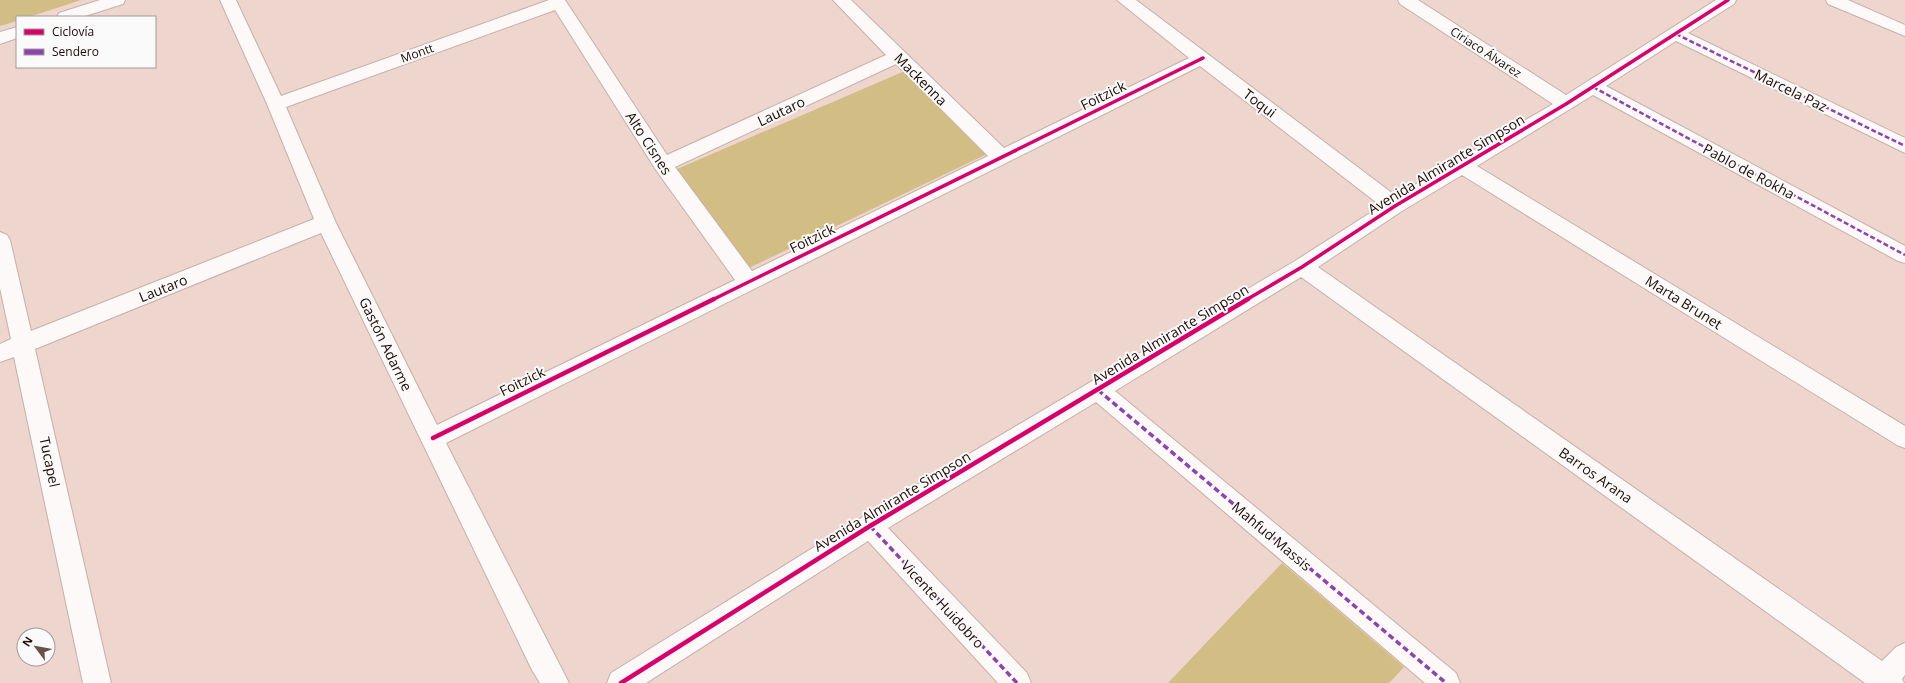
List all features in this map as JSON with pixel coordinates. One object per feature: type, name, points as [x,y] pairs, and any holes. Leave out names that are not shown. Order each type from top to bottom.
[{"type":"street","points":[[67,16],[117,0]]},
{"type":"street","name":"Gastón Adarme","points":[[228,0],[276,104],[326,223],[542,661],[555,683]]},
{"type":"street","name":"Mackenna","points":[[841,0],[1001,158]]},
{"type":"street","name":"Toqui","points":[[1126,0],[1395,206]]},
{"type":"street","name":"Ciriaco Álvarez","points":[[1406,0],[1566,104]]},
{"type":"street","name":"Avenida Almirante Simpson","points":[[621,683],[870,526],[1302,267],[1395,206],[1594,87],[1728,0]]},
{"type":"street","points":[[1834,0],[1905,31]]},
{"type":"street","name":"Montt","points":[[276,104],[558,1]]},
{"type":"street","name":"Alto Cisnes","points":[[558,1],[663,165],[748,282]]},
{"type":"street","points":[[0,38],[16,32]]},
{"type":"street","name":"Marcela Paz","points":[[1676,34],[1905,146]]},
{"type":"street","name":"Lautaro","points":[[663,165],[898,56]]},
{"type":"street","name":"Foitzick","points":[[433,438],[1202,58]]},
{"type":"street","name":"Pablo de Rokha","points":[[1594,87],[1905,255]]},
{"type":"street","name":"Marta Brunet","points":[[1463,166],[1905,438]]},
{"type":"street","name":"Lautaro","points":[[0,353],[326,223]]},
{"type":"street","name":"Tucapel","points":[[0,240],[97,683]]},
{"type":"street","name":"Barros Arana","points":[[1302,267],[1884,681]]},
{"type":"street","name":"Mahfud Massis","points":[[1098,390],[1446,683]]},
{"type":"street","name":"Vicente Huidobro","points":[[870,526],[1017,683]]},
{"type":"street","points":[[1884,681],[1905,656]]},
{"type":"shaded area","points":[[0,0],[81,0],[32,16],[16,16],[16,21],[0,26]]},
{"type":"shaded area","points":[[907,70],[989,153],[749,268],[677,169]]},
{"type":"shaded area","points":[[1282,563],[1404,667],[1389,683],[1168,683]]},
{"type":"marked path","points":[[1676,34],[1905,146]]},
{"type":"marked path","points":[[1593,87],[1905,255]]},
{"type":"marked path","points":[[1098,390],[1446,683]]},
{"type":"marked path","points":[[870,526],[1017,683]]},
{"type":"cycle path","points":[[621,683],[870,526],[1302,267],[1395,206],[1566,104],[1728,0]]},
{"type":"cycle path","points":[[433,438],[1203,58]]}]
